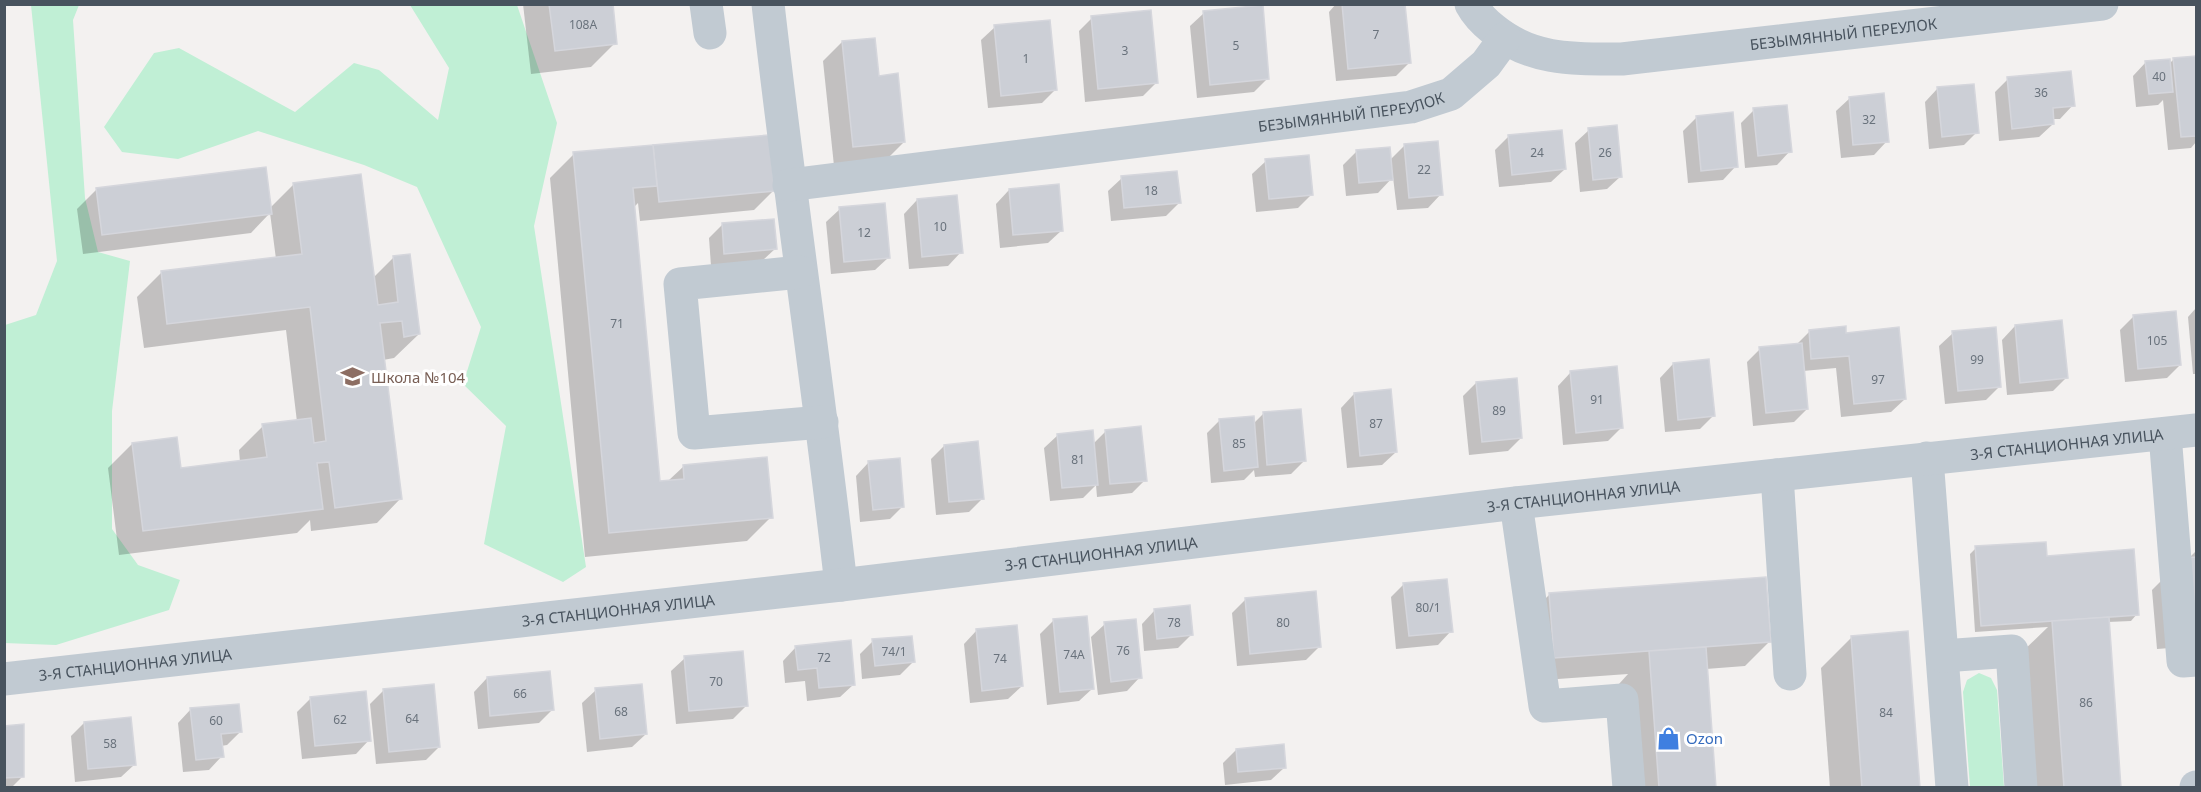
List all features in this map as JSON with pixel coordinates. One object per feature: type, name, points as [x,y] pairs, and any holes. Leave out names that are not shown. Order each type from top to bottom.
[{"type":"street","points":[[768,4],[841,585]]},
{"type":"street","points":[[1471,4],[1477,16],[1505,38]]},
{"type":"street","name":"БЕЗЫМЯННЫЙ ПЕРЕУЛОК","points":[[789,185],[1411,107],[1451,94],[1486,64],[1505,38],[1532,52],[1575,59],[1622,59],[2102,4]]},
{"type":"street","points":[[800,272],[680,284],[694,433],[822,422]]},
{"type":"street","name":"3-Я СТАНЦИОННАЯ УЛИЦА","points":[[4,679],[841,585],[1516,503],[2196,430]]},
{"type":"street","points":[[2165,434],[2183,661],[2196,660]]},
{"type":"street","points":[[1927,458],[1952,788]]},
{"type":"street","points":[[1777,476],[1790,674]]},
{"type":"street","points":[[1516,503],[1545,706],[1622,700],[1629,788]]},
{"type":"street","points":[[1943,656],[2012,651],[2022,788]]},
{"type":"green space","points":[[31,5],[79,5],[73,20],[85,198],[98,252],[130,261],[112,411],[112,529],[138,565],[180,580],[169,610],[56,645],[4,643],[5,325],[36,315],[57,261]]},
{"type":"green space","points":[[410,5],[517,5],[557,123],[534,226],[586,567],[563,582],[484,544],[506,426],[463,384],[481,327],[417,187],[364,165],[258,131],[178,159],[122,152],[104,127],[154,53],[179,48],[295,112],[354,63],[379,70],[438,120],[449,68]]},
{"type":"green space","points":[[1979,673],[1991,678],[1997,690],[2004,787],[1970,787],[1963,692],[1967,680]]},
{"type":"building","points":[[549,4],[613,4],[617,44],[555,51]]},
{"type":"building","points":[[1342,4],[1405,4],[1411,63],[1348,69]]},
{"type":"building","points":[[1263,5],[1269,79],[1210,85],[1203,11]]},
{"type":"building","points":[[1151,10],[1158,83],[1098,89],[1091,16]]},
{"type":"building","points":[[1050,20],[1057,90],[1001,96],[994,25]]},
{"type":"building","points":[[875,38],[879,76],[898,73],[905,142],[853,147],[842,41]]},
{"type":"building","points":[[2196,56],[2196,136],[2181,137],[2173,58]]},
{"type":"building","points":[[2170,59],[2173,92],[2149,94],[2145,61]]},
{"type":"building","points":[[2071,71],[2075,106],[2053,108],[2054,124],[2012,129],[2007,77]]},
{"type":"building","points":[[1974,84],[1979,133],[1942,137],[1937,87]]},
{"type":"building","points":[[1884,93],[1889,142],[1853,145],[1849,97]]},
{"type":"building","points":[[1787,105],[1792,152],[1758,156],[1753,108]]},
{"type":"building","points":[[1733,112],[1738,167],[1701,171],[1696,116]]},
{"type":"building","points":[[1617,125],[1622,177],[1593,180],[1588,128]]},
{"type":"building","points":[[1562,130],[1566,169],[1512,175],[1508,135]]},
{"type":"building","points":[[769,135],[775,191],[659,202],[653,145]]},
{"type":"building","points":[[1438,141],[1443,195],[1409,198],[1404,144]]},
{"type":"building","points":[[653,145],[657,186],[633,188],[660,481],[684,479],[683,465],[767,457],[773,518],[609,533],[573,152]]},
{"type":"building","points":[[1390,147],[1393,180],[1359,183],[1356,150]]},
{"type":"building","points":[[1309,155],[1313,195],[1269,199],[1265,159]]},
{"type":"building","points":[[266,167],[272,214],[102,235],[96,188]]},
{"type":"building","points":[[1177,171],[1181,203],[1124,208],[1121,176]]},
{"type":"building","name":"Школа №104","points":[[361,174],[378,305],[398,302],[393,256],[410,254],[420,334],[404,337],[402,321],[380,323],[402,499],[335,508],[329,462],[317,463],[323,509],[143,531],[132,443],[177,437],[181,468],[267,457],[262,424],[311,418],[314,443],[326,441],[310,307],[167,324],[161,271],[302,254],[293,183]]},
{"type":"building","points":[[1059,184],[1063,231],[1013,235],[1009,189]]},
{"type":"building","points":[[957,195],[963,253],[922,257],[917,199]]},
{"type":"building","points":[[885,203],[890,258],[844,262],[839,207]]},
{"type":"building","points":[[774,219],[777,249],[724,254],[722,223]]},
{"type":"building","points":[[2176,311],[2181,365],[2138,369],[2133,315]]},
{"type":"building","points":[[2062,320],[2068,378],[2020,383],[2015,325]]},
{"type":"building","points":[[1846,326],[1846,333],[1899,327],[1906,399],[1854,404],[1849,356],[1811,359],[1809,330]]},
{"type":"building","points":[[1996,327],[2001,387],[1958,391],[1952,331]]},
{"type":"building","points":[[1802,343],[1808,409],[1766,413],[1759,347]]},
{"type":"building","points":[[1709,359],[1715,416],[1678,420],[1673,363]]},
{"type":"building","points":[[1617,366],[1623,428],[1576,433],[1570,371]]},
{"type":"building","points":[[1517,378],[1522,438],[1482,442],[1476,382]]},
{"type":"building","points":[[1391,389],[1397,452],[1360,456],[1354,393]]},
{"type":"building","points":[[1301,409],[1306,461],[1267,465],[1263,412]]},
{"type":"building","points":[[1254,416],[1258,467],[1224,471],[1219,419]]},
{"type":"building","points":[[1141,426],[1147,481],[1110,484],[1105,430]]},
{"type":"building","points":[[1093,430],[1098,485],[1062,488],[1057,434]]},
{"type":"building","points":[[978,441],[984,499],[949,502],[944,445]]},
{"type":"building","points":[[900,458],[904,507],[873,510],[868,461]]},
{"type":"building","points":[[2046,542],[2047,556],[2134,549],[2139,615],[1981,626],[1975,546]]},
{"type":"building","points":[[2196,557],[2196,618],[2187,619],[2183,558]]},
{"type":"building","points":[[1766,577],[1771,642],[1554,658],[1549,593]]},
{"type":"building","points":[[1447,579],[1453,632],[1409,636],[1403,583]]},
{"type":"building","points":[[1316,591],[1321,647],[1250,654],[1245,598]]},
{"type":"building","points":[[1190,605],[1193,635],[1157,639],[1154,609]]},
{"type":"building","points":[[1087,616],[1094,689],[1060,692],[1053,619]]},
{"type":"building","points":[[2109,617],[2121,788],[2064,788],[2052,621]]},
{"type":"building","points":[[1136,619],[1142,678],[1111,682],[1104,622]]},
{"type":"building","points":[[1017,625],[1023,686],[982,691],[976,629]]},
{"type":"building","points":[[1908,631],[1920,788],[1862,788],[1851,636]]},
{"type":"building","points":[[912,636],[915,662],[875,666],[872,639]]},
{"type":"building","points":[[851,640],[855,685],[819,688],[817,668],[798,670],[795,646]]},
{"type":"building","points":[[1706,647],[1716,788],[1659,788],[1649,651]]},
{"type":"building","points":[[743,651],[748,706],[689,711],[684,656]]},
{"type":"building","points":[[550,671],[554,710],[490,716],[487,677]]},
{"type":"building","points":[[434,684],[440,747],[389,752],[383,689]]},
{"type":"building","points":[[642,684],[647,734],[600,739],[595,688]]},
{"type":"building","points":[[366,691],[371,741],[315,746],[310,697]]},
{"type":"building","points":[[239,704],[242,732],[221,734],[224,757],[196,760],[190,708]]},
{"type":"building","points":[[131,717],[136,765],[88,769],[84,722]]},
{"type":"building","points":[[24,724],[24,777],[4,778],[4,726]]},
{"type":"building","points":[[1284,744],[1286,768],[1238,772],[1236,749]]},
{"type":"place","name":"Школа №104","points":[[353,377]]},
{"type":"place","name":"Ozon","points":[[1668,738]]}]
